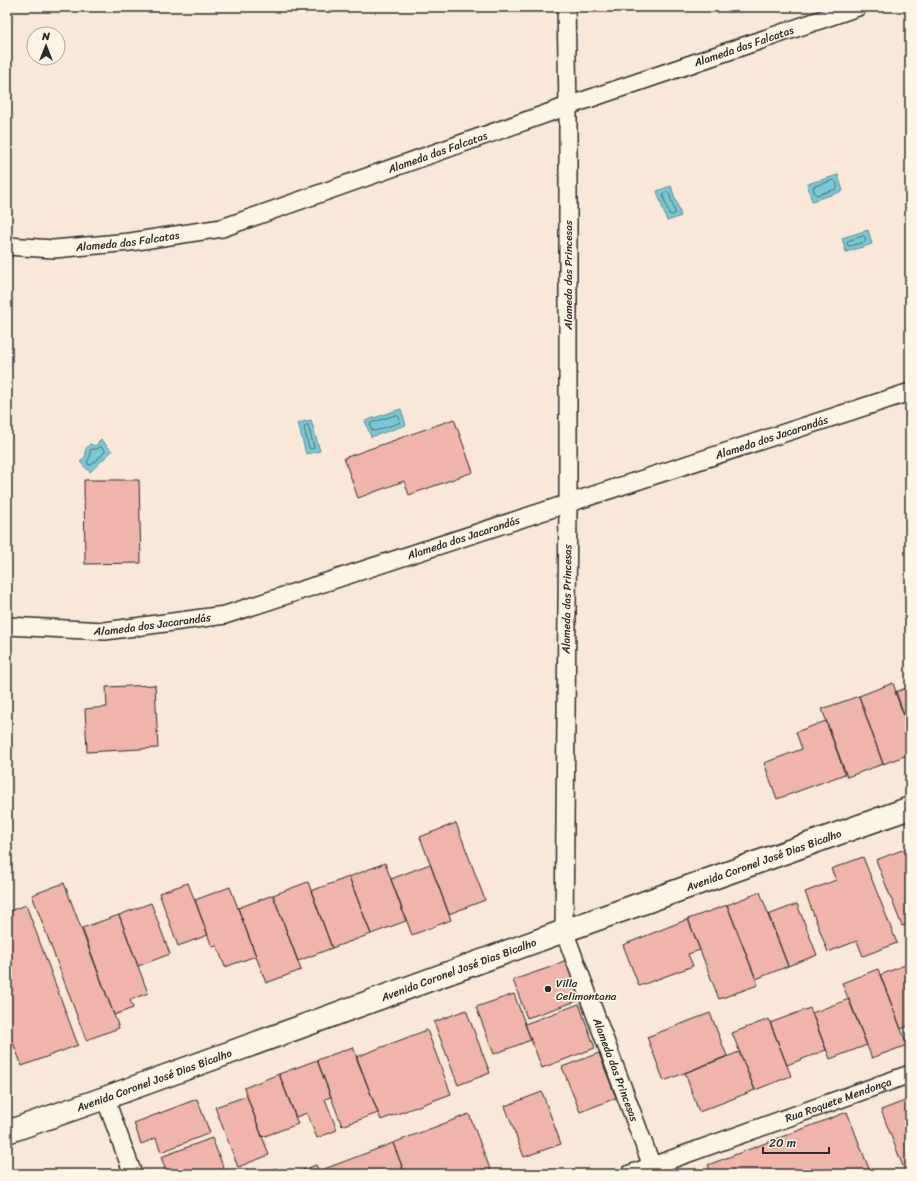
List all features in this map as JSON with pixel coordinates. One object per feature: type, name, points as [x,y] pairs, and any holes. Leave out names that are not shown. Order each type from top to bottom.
[{"type":"street","name":"Alameda das Princesas","points":[[566,7],[568,106],[568,503],[564,931],[653,1170]]},
{"type":"street","name":"Alameda das Falcatas","points":[[7,246],[54,249],[130,242],[222,228],[568,106],[858,7]]},
{"type":"street","name":"Alameda dos Jacarandás","points":[[7,626],[105,631],[224,615],[910,392]]},
{"type":"street","name":"Avenida Coronel José Dias Bicalho","points":[[7,1132],[910,808]]},
{"type":"street","name":"Rua Roquete Mendonça","points":[[630,1174],[653,1170],[910,1074]]},
{"type":"street","points":[[105,1098],[133,1174]]},
{"type":"water","points":[[838,175],[843,191],[812,201],[807,184]]},
{"type":"water","points":[[671,186],[681,216],[667,221],[657,191]]},
{"type":"water","points":[[868,230],[872,244],[846,252],[842,238]]},
{"type":"water","points":[[401,409],[406,425],[371,437],[365,421]]},
{"type":"water","points":[[311,420],[320,451],[306,454],[298,423]]},
{"type":"water","points":[[101,440],[112,451],[90,472],[80,462],[86,456],[86,448],[90,444],[95,446]]},
{"type":"building","points":[[454,419],[473,472],[409,495],[404,481],[358,498],[344,458]]},
{"type":"building","points":[[84,480],[139,480],[141,563],[85,564]]},
{"type":"building","points":[[893,683],[910,732],[910,754],[883,764],[859,696]]},
{"type":"building","points":[[155,685],[158,748],[87,752],[85,709],[107,707],[106,687]]},
{"type":"building","points":[[910,687],[910,732],[895,692]]},
{"type":"building","points":[[859,696],[883,764],[847,777],[822,709]]},
{"type":"building","points":[[826,721],[845,774],[777,799],[764,763],[802,749],[796,732]]},
{"type":"building","points":[[456,823],[485,900],[449,914],[420,837]]},
{"type":"building","points":[[910,847],[910,923],[902,926],[876,860]]},
{"type":"building","points":[[863,857],[897,943],[863,956],[857,941],[828,952],[805,892],[836,880],[831,869]]},
{"type":"building","points":[[385,863],[406,921],[371,934],[349,877]]},
{"type":"building","points":[[430,864],[451,920],[412,935],[391,879]]},
{"type":"building","points":[[349,877],[371,934],[332,948],[311,891]]},
{"type":"building","points":[[308,882],[332,948],[298,961],[273,895]]},
{"type":"building","points":[[64,883],[119,1028],[86,1040],[32,895]]},
{"type":"building","points":[[188,883],[208,935],[178,946],[159,893]]},
{"type":"building","points":[[230,887],[256,956],[225,967],[217,946],[212,947],[195,900]]},
{"type":"building","points":[[760,892],[788,966],[756,979],[727,905]]},
{"type":"building","points":[[273,895],[301,970],[266,983],[238,908]]},
{"type":"building","points":[[151,903],[170,954],[138,966],[119,915]]},
{"type":"building","points":[[797,904],[817,955],[788,966],[768,915]]},
{"type":"building","points":[[26,905],[78,1045],[22,1066],[7,1027],[7,912]]},
{"type":"building","points":[[727,905],[758,985],[719,999],[688,919]]},
{"type":"building","points":[[119,915],[148,993],[130,1000],[133,1008],[114,1015],[82,928]]},
{"type":"building","points":[[688,919],[700,950],[688,954],[693,966],[639,986],[623,945]]},
{"type":"building","name":"Villa Celimontana","points":[[566,960],[583,999],[527,1018],[513,980]]},
{"type":"building","points":[[910,963],[910,1025],[901,1029],[880,975]]},
{"type":"building","points":[[878,969],[907,1045],[872,1058],[842,983]]},
{"type":"building","points":[[514,994],[531,1040],[494,1054],[476,1007]]},
{"type":"building","points":[[849,999],[867,1045],[830,1059],[812,1013]]},
{"type":"building","points":[[579,1004],[595,1048],[542,1068],[525,1024]]},
{"type":"building","points":[[810,1008],[826,1050],[787,1065],[770,1023]]},
{"type":"building","points":[[466,1010],[490,1073],[458,1085],[434,1022]]},
{"type":"building","points":[[710,1013],[727,1056],[664,1081],[647,1037]]},
{"type":"building","points":[[769,1019],[791,1076],[755,1090],[732,1033]]},
{"type":"building","points":[[427,1030],[451,1094],[381,1120],[356,1057]]},
{"type":"building","points":[[353,1047],[378,1113],[342,1126],[317,1060]]},
{"type":"building","points":[[739,1052],[755,1090],[699,1112],[685,1073]]},
{"type":"building","points":[[599,1053],[616,1098],[580,1112],[562,1067]]},
{"type":"building","points":[[317,1060],[331,1097],[325,1099],[337,1130],[317,1138],[307,1113],[296,1117],[279,1074]]},
{"type":"building","points":[[279,1074],[298,1124],[262,1137],[244,1088]]},
{"type":"building","points":[[542,1092],[561,1144],[524,1157],[505,1106]]},
{"type":"building","points":[[247,1096],[269,1155],[238,1167],[215,1107]]},
{"type":"building","points":[[197,1099],[210,1133],[161,1152],[156,1138],[141,1144],[134,1123]]},
{"type":"building","points":[[910,1099],[910,1174],[906,1174],[881,1110]]},
{"type":"building","points":[[847,1112],[871,1174],[712,1174],[708,1165]]},
{"type":"building","points":[[469,1114],[492,1174],[405,1174],[393,1143]]},
{"type":"building","points":[[212,1138],[226,1174],[167,1174],[161,1157]]},
{"type":"building","points":[[393,1143],[405,1174],[293,1174],[316,1165],[319,1171]]},
{"type":"building","points":[[276,1168],[278,1174],[260,1174]]},
{"type":"place","name":"Villa Celimontana","points":[[548,989]]}]
